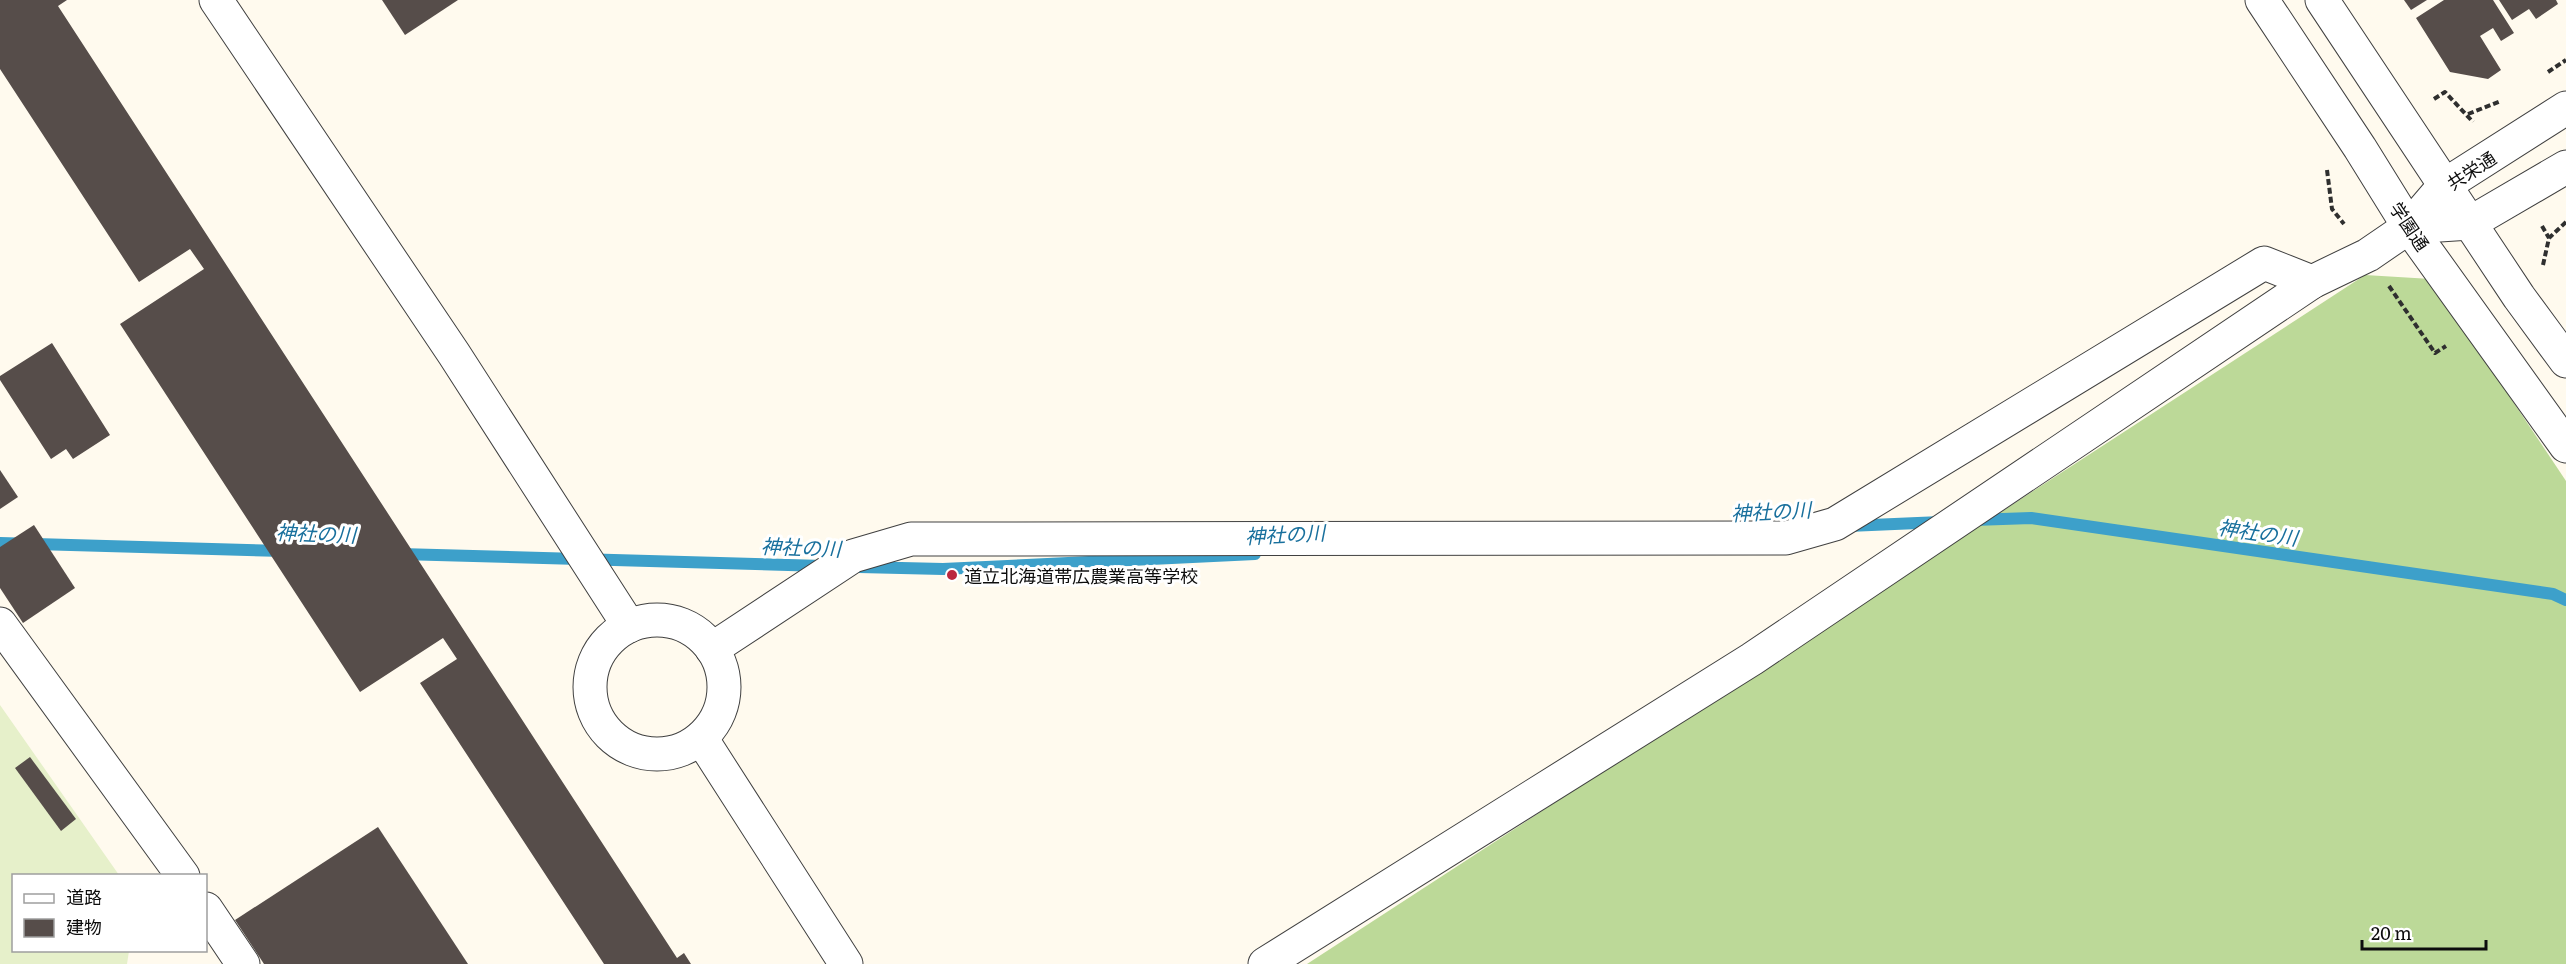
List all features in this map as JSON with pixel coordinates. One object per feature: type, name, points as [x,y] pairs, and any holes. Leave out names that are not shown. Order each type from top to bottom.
[{"type":"street","points":[[216,0],[454,354],[629,626]]},
{"type":"street","name":"学園通","points":[[2262,0],[2409,227],[2566,446]]},
{"type":"street","points":[[2322,0],[2519,297],[2566,361]]},
{"type":"street","name":"共栄通","points":[[1265,964],[1752,660],[2312,282],[2368,255],[2409,227],[2445,185],[2565,111]]},
{"type":"street","points":[[2409,227],[2470,223],[2566,167]]},
{"type":"street","points":[[712,649],[854,556],[911,539],[1786,538],[1835,524],[2264,263],[2312,282]]},
{"type":"street","points":[[647,621],[666,621],[684,625],[712,649],[723,676],[722,706],[714,724],[701,738],[681,750],[659,754],[636,751],[616,740],[601,723],[592,702],[591,680],[597,657],[611,639],[629,626],[647,621]]},
{"type":"street","points":[[0,624],[182,874]]},
{"type":"street","points":[[701,738],[846,964]]},
{"type":"street","points":[[207,910],[243,964]]},
{"type":"path","points":[[2539,77],[2566,60]]},
{"type":"path","points":[[2468,114],[2503,100]]},
{"type":"path","points":[[2550,238],[2566,222]]},
{"type":"green space","points":[[2365,275],[2431,279],[2566,481],[2566,964],[1307,964]]},
{"type":"green space","points":[[0,705],[118,874],[12,874],[12,952],[129,952],[127,964],[0,964]]},
{"type":"building","points":[[0,0],[67,0],[58,6],[677,958],[684,953],[691,964],[604,964],[420,683],[457,659],[443,638],[360,692],[120,324],[204,269],[190,249],[139,282],[0,69]]},
{"type":"building","points":[[382,0],[458,0],[405,35]]},
{"type":"building","points":[[2404,0],[2427,0],[2411,10]]},
{"type":"building","points":[[2444,0],[2493,0],[2514,33],[2501,41],[2493,28],[2480,36],[2501,70],[2488,79],[2450,72],[2416,18]]},
{"type":"building","points":[[2499,0],[2556,0],[2558,4],[2536,19],[2529,9],[2512,20]]},
{"type":"building","points":[[52,343],[110,435],[73,459],[66,449],[51,459],[0,380],[0,376]]},
{"type":"building","points":[[0,470],[18,497],[0,509]]},
{"type":"building","points":[[34,525],[75,588],[23,623],[0,588],[0,547]]},
{"type":"building","points":[[30,757],[76,819],[61,831],[15,768]]},
{"type":"building","points":[[378,827],[468,964],[264,964],[235,920]]},
{"type":"waterway","name":"神社の川","points":[[1974,520],[2031,518],[2553,594],[2566,600]]},
{"type":"waterway","name":"神社の川","points":[[1848,526],[1941,522]]},
{"type":"waterway","name":"神社の川","points":[[0,543],[284,551]]},
{"type":"waterway","name":"神社の川","points":[[400,554],[823,566]]},
{"type":"waterway","name":"神社の川","points":[[859,567],[943,569],[1255,554]]},
{"type":"place","name":"道立北海道帯広農業高等学校","points":[[952,575]]}]
